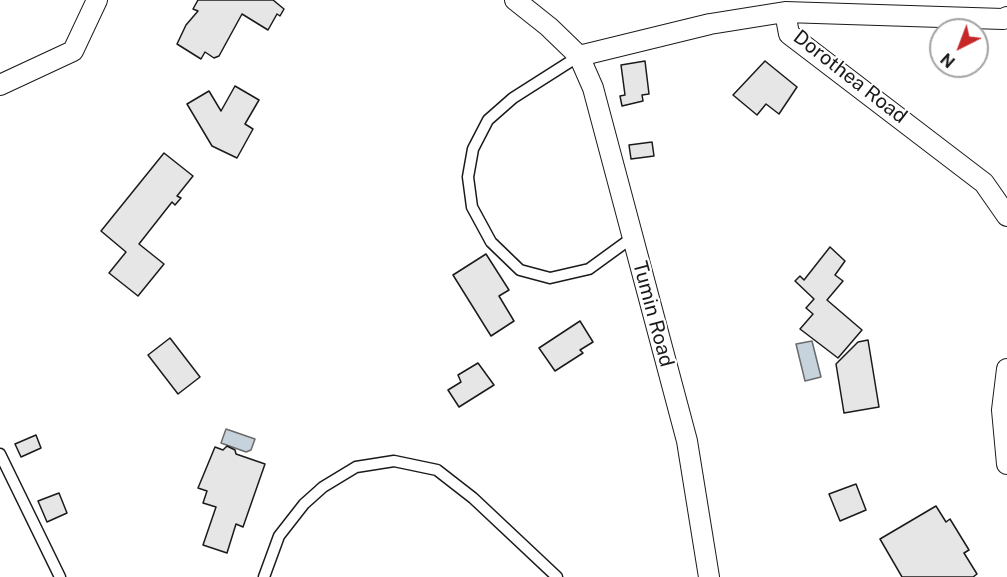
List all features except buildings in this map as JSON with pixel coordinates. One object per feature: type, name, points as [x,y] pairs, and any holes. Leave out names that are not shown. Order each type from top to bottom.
[{"type":"street","points":[[0,85],[73,51],[97,0]]},
{"type":"street","points":[[515,0],[556,33],[579,56]]},
{"type":"street","points":[[786,6],[1003,19],[1007,17]]},
{"type":"street","name":"Dorothea Road","points":[[579,56],[786,6],[789,33],[976,177],[1007,216]]},
{"type":"street","name":"Tumin Road","points":[[579,56],[593,88],[687,441],[709,577]]},
{"type":"street","points":[[1007,369],[1002,410],[1007,464]]},
{"type":"lane","points":[[579,56],[513,98],[488,120],[473,149],[468,177],[472,207],[491,242],[520,270],[550,278],[589,268],[633,237]]},
{"type":"lane","points":[[0,454],[60,577]]},
{"type":"lane","points":[[264,577],[279,536],[304,504],[323,487],[356,467],[394,461],[437,470],[473,498],[557,577]]},
{"type":"shaded area","points":[[812,341],[821,377],[805,381],[796,344]]},
{"type":"shaded area","points":[[226,429],[255,439],[251,450],[246,452],[221,443]]}]
